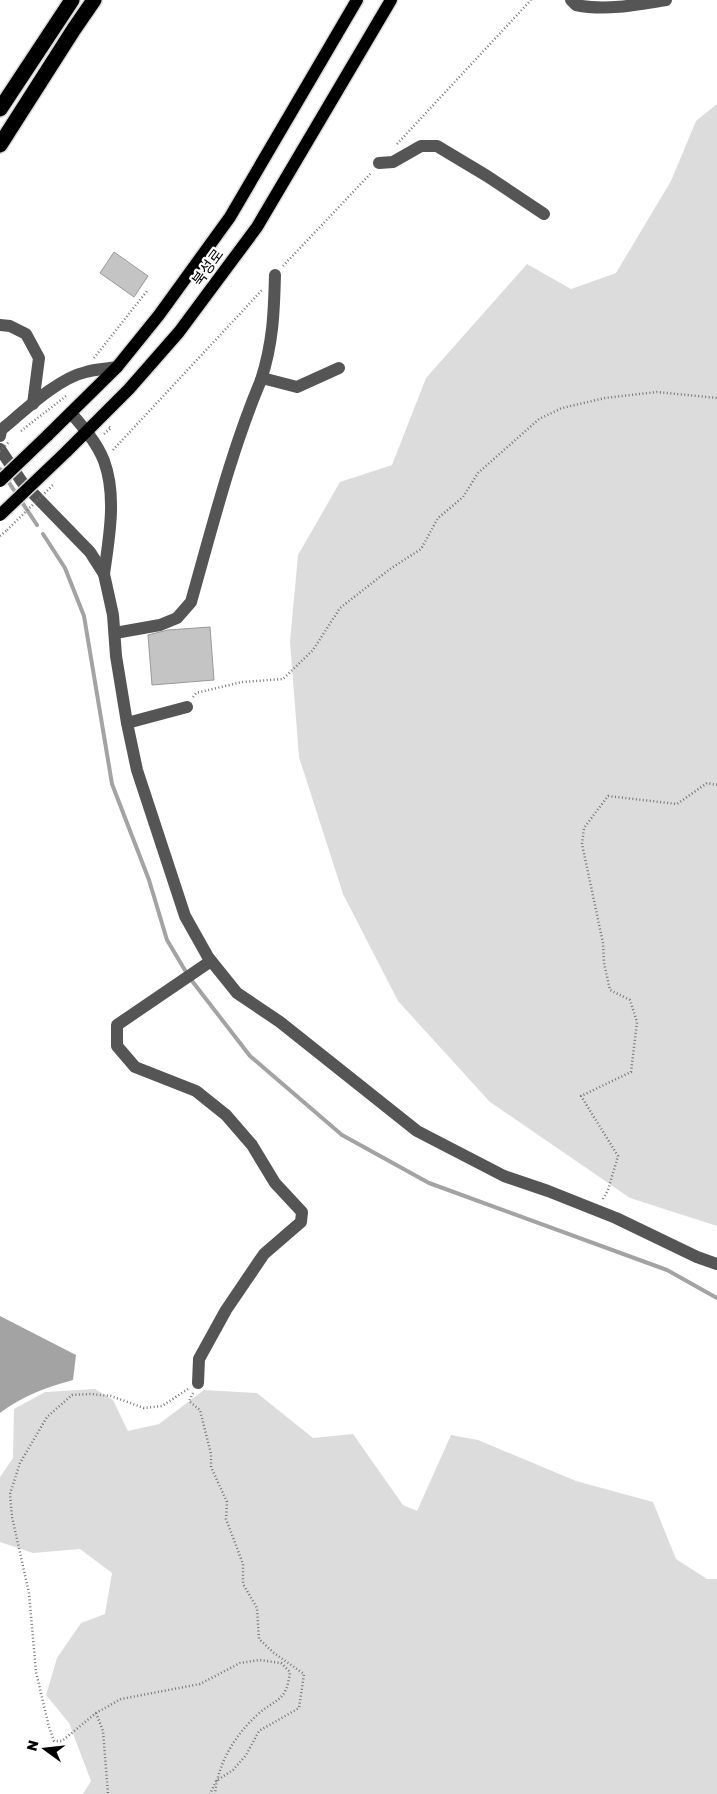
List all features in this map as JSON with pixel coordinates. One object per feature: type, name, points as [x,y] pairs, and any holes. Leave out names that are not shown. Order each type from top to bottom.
[{"type":"highway","points":[[0,109],[72,0]]},
{"type":"highway","points":[[0,146],[94,0]]},
{"type":"main road","name":"북성로","points":[[0,482],[117,367],[159,315],[230,217],[357,0]]},
{"type":"main road","name":"북성로","points":[[0,515],[129,389],[180,332],[257,227],[391,0]]},
{"type":"street","points":[[571,0],[576,5],[588,8],[666,0]]},
{"type":"street","points":[[379,163],[393,162],[421,146],[437,146],[544,214]]},
{"type":"street","points":[[115,633],[160,624],[177,618],[191,602],[233,456],[261,380],[270,348],[274,320],[275,275]]},
{"type":"street","points":[[0,325],[10,326],[26,334],[39,358],[33,404]]},
{"type":"street","points":[[117,367],[73,376],[33,404],[1,430],[2,445],[22,482],[90,552],[104,574],[114,615],[116,656],[137,770],[185,916],[207,964],[237,993],[280,1022],[417,1131],[504,1176],[595,1210],[697,1257],[717,1264]]},
{"type":"street","points":[[261,380],[266,379],[297,387],[339,368]]},
{"type":"street","points":[[71,413],[87,431],[104,460],[107,472],[112,515],[104,574]]},
{"type":"street","points":[[127,723],[187,707]]},
{"type":"street","points":[[198,1382],[200,1360],[226,1310],[264,1254],[301,1222],[302,1212],[275,1183],[252,1145],[226,1115],[196,1090],[135,1067],[117,1046],[117,1024],[207,964]]},
{"type":"path","points":[[104,460],[531,0]]},
{"type":"path","points":[[86,372],[98,352],[147,291]]},
{"type":"path","points":[[187,707],[196,693],[242,682],[283,680],[313,650],[340,608],[390,568],[421,549],[438,518],[463,497],[478,473],[539,419],[562,408],[605,398],[657,392],[717,398]]},
{"type":"path","points":[[0,536],[54,484]]},
{"type":"path","points":[[595,1210],[608,1190],[618,1156],[581,1096],[631,1072],[637,1022],[630,1000],[610,990],[604,962],[603,944],[582,844],[584,828],[608,796],[677,804],[707,783],[717,785]]},
{"type":"path","points":[[198,1382],[162,1406],[144,1408],[111,1396],[72,1395],[47,1417],[20,1464],[10,1494],[12,1517],[29,1593],[36,1672],[49,1727],[54,1740],[62,1741],[96,1713],[121,1699],[200,1684],[240,1663],[260,1660],[281,1663],[290,1672],[289,1683],[284,1696],[257,1715],[232,1743],[210,1794]]},
{"type":"path","points":[[198,1382],[189,1401],[200,1410],[211,1454],[211,1468],[227,1502],[226,1519],[243,1564],[244,1584],[257,1608],[259,1639],[274,1653],[304,1674],[299,1708],[259,1731],[246,1755],[233,1770],[216,1781]]},
{"type":"path","points":[[96,1713],[103,1731],[108,1794]]},
{"type":"path","points":[[216,1781],[216,1794]]},
{"type":"shaded area","points":[[717,104],[717,1226],[630,1198],[490,1102],[398,1001],[343,894],[299,757],[290,642],[298,555],[340,482],[392,465],[426,378],[527,264],[571,289],[616,273],[671,181],[696,121]]},
{"type":"shaded area","points":[[0,1316],[76,1355],[73,1380],[35,1393],[0,1413]]},
{"type":"shaded area","points":[[95,1389],[113,1400],[128,1431],[159,1424],[204,1390],[257,1393],[313,1438],[353,1434],[403,1505],[417,1511],[451,1435],[478,1440],[576,1481],[653,1502],[676,1559],[707,1579],[717,1579],[717,1794],[83,1794],[91,1781],[69,1723],[46,1695],[57,1658],[81,1623],[105,1614],[112,1573],[80,1549],[33,1553],[0,1542],[0,1477],[13,1458],[14,1409],[45,1392]]},
{"type":"building","points":[[114,252],[148,276],[134,297],[100,273]]},
{"type":"building","points":[[210,627],[214,680],[152,685],[148,635],[168,630]]},
{"type":"waterway","points":[[0,469],[37,525]]},
{"type":"waterway","points":[[43,534],[65,568],[84,616],[112,784],[149,880],[167,940],[189,977],[250,1056],[342,1135],[429,1183],[667,1270],[717,1298]]}]
